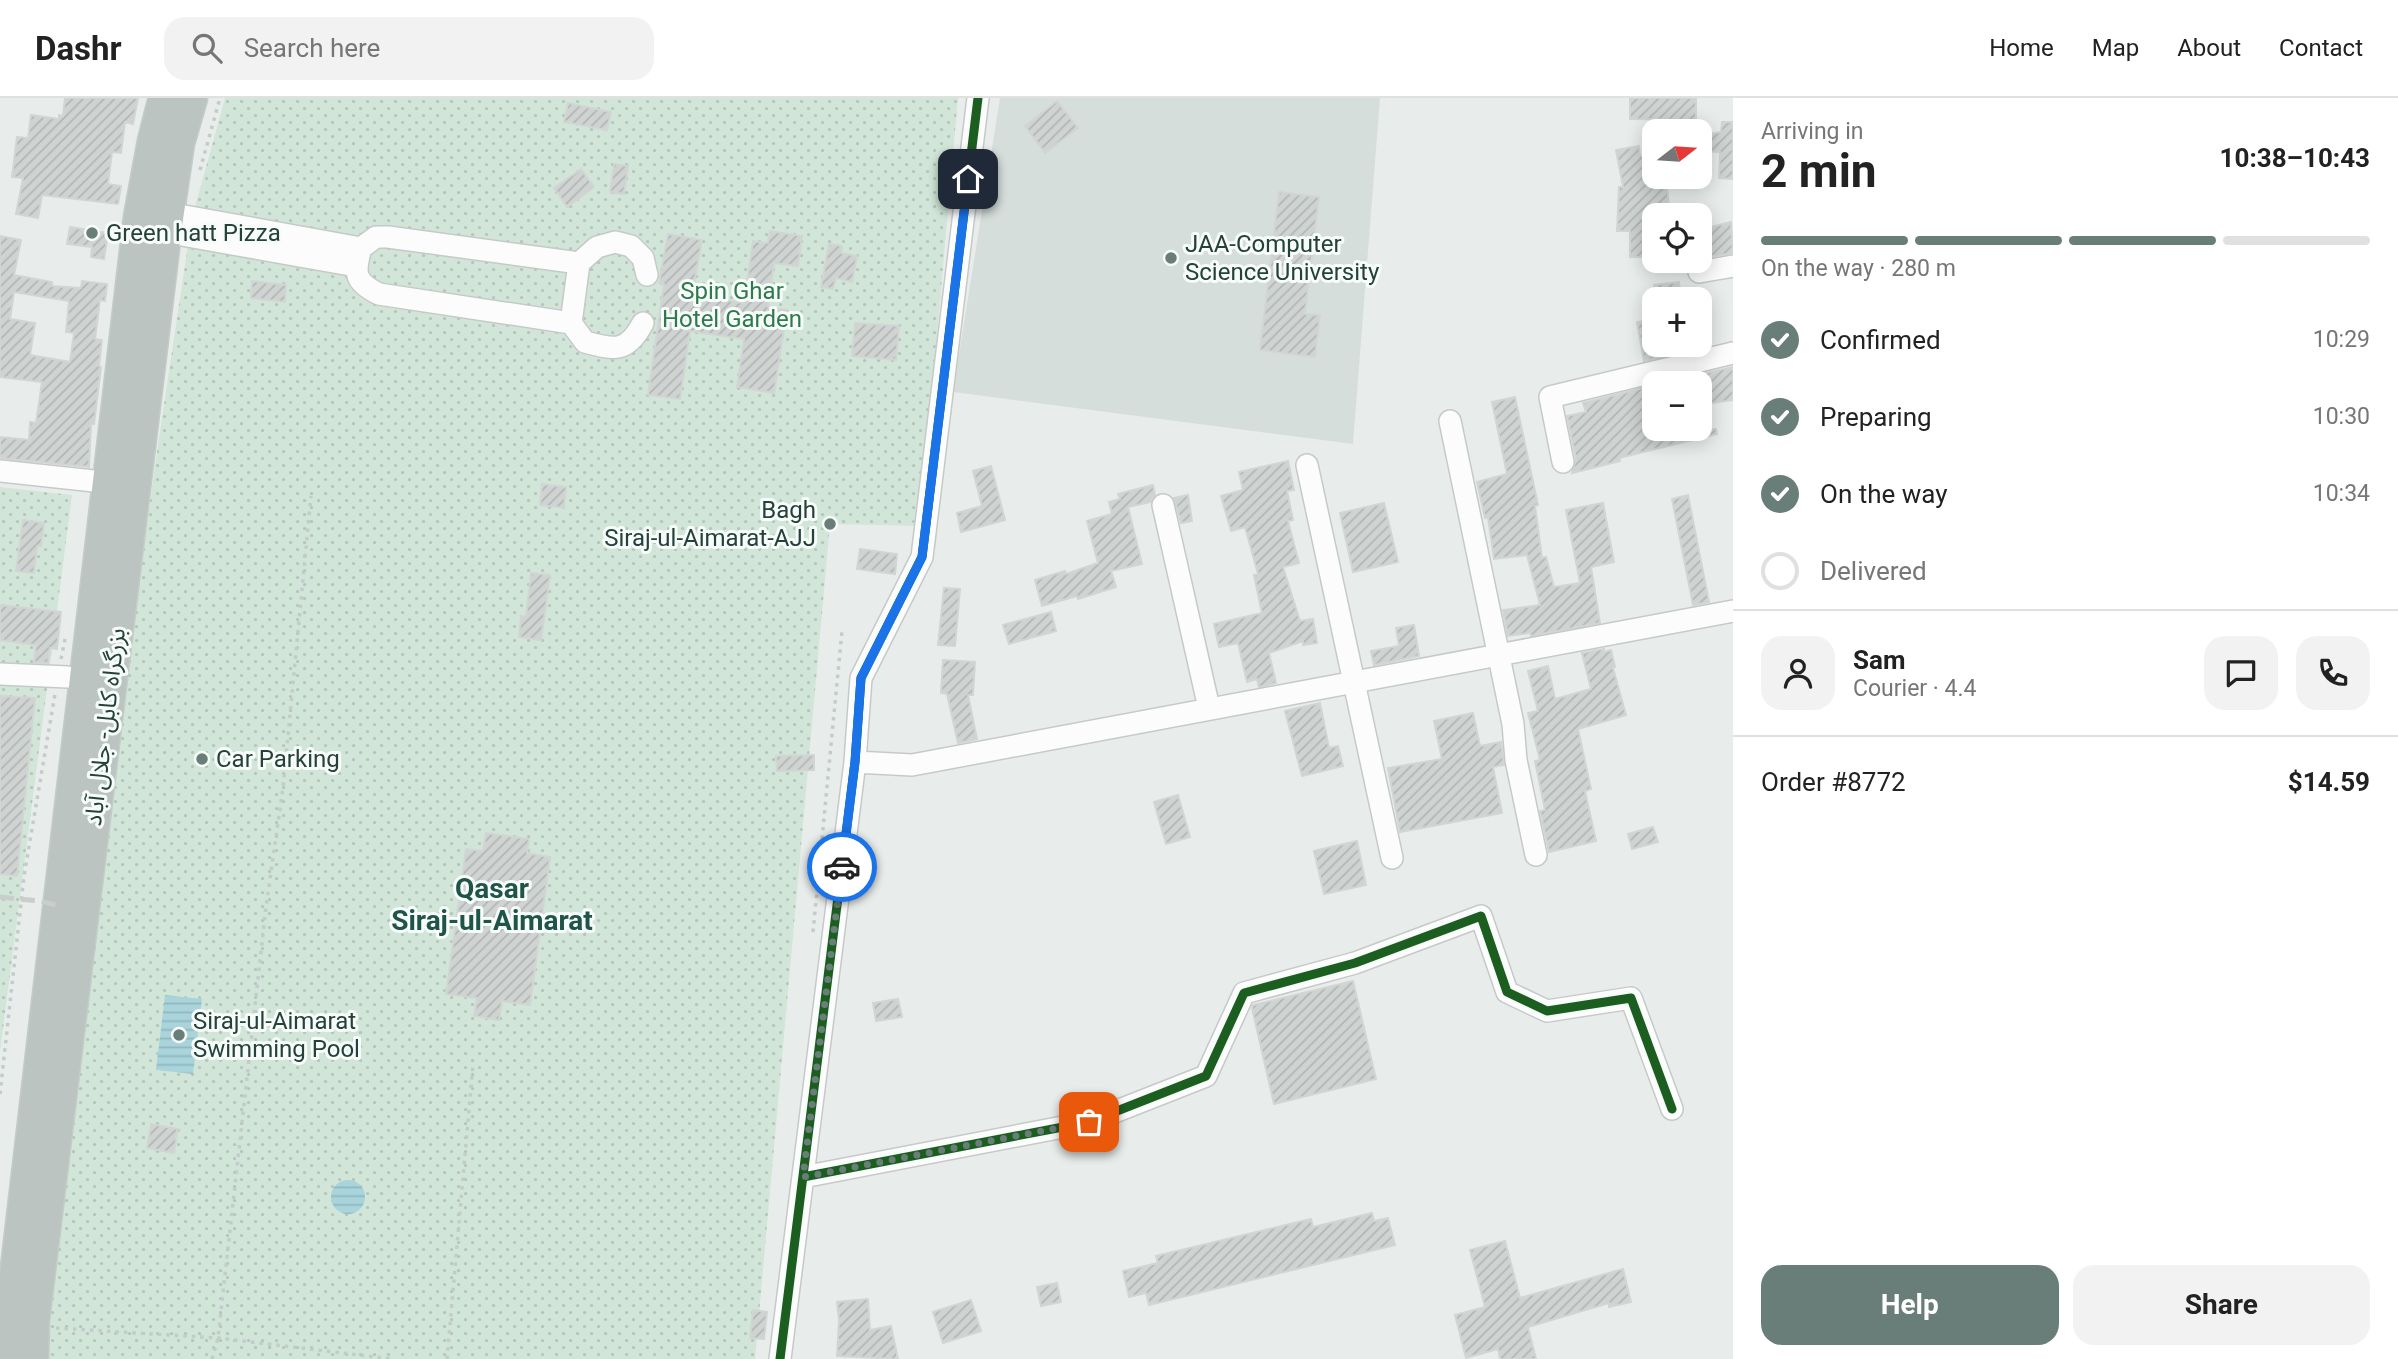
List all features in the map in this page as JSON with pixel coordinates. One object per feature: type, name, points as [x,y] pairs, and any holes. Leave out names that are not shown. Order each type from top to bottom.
[{"type":"highway","name":"بزرگراه کابل- جلال آباد","points":[[32,1359],[33,1320],[122,484],[140,217],[165,98]]},
{"type":"highway","name":"بزرگراه کابل- جلال آباد","points":[[8,1359],[122,484],[178,143],[191,98]]},
{"type":"street","points":[[780,1359],[855,762],[861,678],[922,557],[978,98]]},
{"type":"street","points":[[167,222],[358,257]]},
{"type":"street","points":[[571,323],[379,294],[364,286],[358,278],[358,257],[376,237],[388,237],[579,263]]},
{"type":"street","points":[[643,323],[634,341],[618,348],[585,342],[571,323],[579,263],[597,247],[615,242],[631,246],[643,258],[648,275]]},
{"type":"street","points":[[1712,270],[1733,266]]},
{"type":"street","points":[[1563,462],[1550,397],[1733,353]]},
{"type":"street","points":[[1450,421],[1496,654],[1513,724],[1516,760],[1536,855]]},
{"type":"street","points":[[1307,465],[1392,858]]},
{"type":"street","points":[[0,471],[122,484]]},
{"type":"street","points":[[1163,505],[1209,708]]},
{"type":"street","points":[[855,762],[912,765],[1733,611]]},
{"type":"street","points":[[0,674],[63,677]]},
{"type":"street","points":[[803,1177],[1089,1122],[1206,1076],[1244,993],[1355,963],[1481,916],[1507,992],[1547,1011],[1631,998],[1672,1109]]},
{"type":"path","points":[[212,1359],[218,1338],[266,907],[283,788],[311,496]]},
{"type":"path","points":[[0,1094],[24,876],[63,677],[65,638]]},
{"type":"path","points":[[447,1359],[473,1065]]},
{"type":"path","points":[[33,1320],[53,1328],[218,1338],[392,1359]]},
{"type":"shaded area","name":"JAA-Computer Science University","points":[[1000,98],[1380,98],[1353,444],[953,392]]},
{"type":"green space","name":"Spin Ghar Hotel Garden","points":[[225,98],[958,98],[920,526],[830,524],[755,1359],[47,1359],[44,1306],[72,1071],[157,451],[192,218]]},
{"type":"green space","points":[[0,487],[72,495],[0,1052]]},
{"type":"water","name":"Siraj-ul-Aimarat Swimming Pool","points":[[165,995],[202,999],[193,1074],[156,1070]]},
{"type":"water","points":[[348,1180],[360,1185],[365,1197],[360,1209],[348,1214],[336,1209],[331,1197],[336,1185]]},
{"type":"building","points":[[65,98],[138,98],[133,124],[125,122],[121,153],[112,152],[108,184],[121,186],[118,204],[42,195],[38,218],[16,214],[23,178],[12,177],[17,137],[28,138],[31,115],[59,119],[59,115],[63,116]]},
{"type":"building","points":[[1630,98],[1696,98],[1696,119],[1630,119]]},
{"type":"building","points":[[1057,101],[1078,128],[1045,153],[1025,126]]},
{"type":"building","points":[[568,103],[611,112],[607,130],[564,122]]},
{"type":"building","points":[[1722,122],[1733,122],[1733,179],[1719,178],[1720,152],[1712,152],[1712,134],[1721,132]]},
{"type":"building","points":[[1639,146],[1642,156],[1642,189],[1667,189],[1669,203],[1642,203],[1642,257],[1630,257],[1630,231],[1617,231],[1619,187],[1623,187],[1616,150]]},
{"type":"building","points":[[614,164],[628,166],[624,194],[610,192]]},
{"type":"building","points":[[581,169],[594,187],[567,207],[554,188]]},
{"type":"building","points":[[1279,192],[1319,197],[1305,314],[1320,315],[1315,357],[1260,350]]},
{"type":"building","points":[[1731,222],[1733,253],[1712,256],[1712,227]]},
{"type":"building","points":[[70,227],[108,233],[104,259],[91,257],[92,247],[67,244]]},
{"type":"building","points":[[770,231],[802,236],[798,266],[774,263],[768,307],[787,310],[774,393],[737,387],[744,339],[690,331],[680,399],[648,395],[664,284],[659,283],[668,234],[702,240],[692,295],[744,303],[753,241],[768,243]]},
{"type":"building","points":[[0,236],[21,240],[14,275],[52,282],[52,286],[81,288],[82,281],[107,284],[105,301],[100,300],[95,339],[102,340],[101,367],[94,424],[91,424],[89,467],[0,458],[0,437],[29,440],[30,422],[36,423],[42,382],[0,377]],"holes":[[[14,292],[69,301],[66,332],[74,333],[70,362],[30,355],[35,323],[10,319]]]},
{"type":"building","points":[[829,244],[842,246],[841,253],[857,256],[852,282],[836,278],[833,289],[821,287]]},
{"type":"building","points":[[252,281],[286,285],[285,302],[251,298]]},
{"type":"building","points":[[1679,282],[1680,287],[1654,287]]},
{"type":"building","points":[[1642,321],[1642,350],[1637,322]]},
{"type":"building","points":[[855,323],[899,326],[896,360],[852,356]]},
{"type":"building","points":[[1643,357],[1661,357],[1644,361]]},
{"type":"building","points":[[1733,367],[1733,400],[1712,403],[1712,372]]},
{"type":"building","points":[[1642,388],[1642,441],[1688,441],[1572,473],[1576,459],[1567,416],[1586,412],[1583,403]]},
{"type":"building","points":[[1515,397],[1538,505],[1535,506],[1542,558],[1546,557],[1554,587],[1580,583],[1566,510],[1603,503],[1614,562],[1591,567],[1600,623],[1531,636],[1530,633],[1508,636],[1503,610],[1540,605],[1527,555],[1494,559],[1488,517],[1485,518],[1477,482],[1507,474],[1492,402]]},
{"type":"building","points":[[1288,461],[1294,490],[1287,491],[1293,520],[1288,521],[1299,563],[1283,567],[1300,621],[1313,619],[1317,643],[1303,645],[1303,641],[1269,653],[1276,683],[1259,687],[1257,679],[1247,682],[1238,643],[1219,647],[1214,624],[1262,613],[1254,575],[1258,574],[1245,527],[1231,531],[1221,496],[1243,490],[1239,472]]},
{"type":"building","points":[[991,466],[1005,520],[961,532],[957,513],[982,506],[973,471]]},
{"type":"building","points":[[542,484],[566,487],[564,508],[540,505]]},
{"type":"building","points":[[1153,485],[1155,495],[1150,502],[1128,507],[1142,564],[1111,571],[1116,587],[1078,599],[1077,596],[1042,606],[1035,580],[1065,571],[1066,574],[1098,563],[1087,521],[1112,514],[1109,502],[1120,499],[1118,494]]},
{"type":"building","points":[[1188,495],[1192,521],[1181,523],[1174,498]]},
{"type":"building","points":[[1688,495],[1709,602],[1693,605],[1672,499]]},
{"type":"building","points":[[1384,503],[1398,562],[1353,572],[1340,513]]},
{"type":"building","points":[[23,520],[44,523],[41,546],[37,546],[34,573],[16,571]]},
{"type":"building","points":[[860,549],[897,554],[895,574],[857,569]]},
{"type":"building","points":[[531,573],[550,575],[541,640],[519,637],[521,616],[526,617]]},
{"type":"building","points":[[944,588],[960,589],[955,646],[938,645]]},
{"type":"building","points":[[0,605],[61,612],[57,649],[50,648],[48,663],[34,662],[36,645],[0,640]]},
{"type":"building","points":[[1051,612],[1056,631],[1009,644],[1003,625]]},
{"type":"building","points":[[1414,625],[1419,656],[1374,665],[1371,651],[1399,646],[1396,628]]},
{"type":"building","points":[[1604,649],[1604,652],[1611,650],[1626,715],[1578,729],[1591,789],[1585,791],[1596,841],[1549,852],[1540,811],[1545,810],[1535,761],[1540,760],[1528,713],[1538,711],[1528,671],[1548,666],[1555,699],[1591,689],[1582,653]]},
{"type":"building","points":[[943,660],[975,662],[973,695],[968,695],[977,739],[958,743],[947,694],[941,693]]},
{"type":"building","points":[[0,696],[35,698],[17,876],[0,874]]},
{"type":"building","points":[[1320,703],[1329,748],[1338,746],[1343,766],[1302,776],[1285,711]]},
{"type":"building","points":[[1473,713],[1480,746],[1501,742],[1504,765],[1493,767],[1502,813],[1400,832],[1388,768],[1442,759],[1434,721]]},
{"type":"building","points":[[814,755],[814,770],[777,771],[776,756]]},
{"type":"building","points":[[1178,795],[1190,837],[1166,844],[1154,802]]},
{"type":"building","points":[[1653,827],[1658,842],[1632,849],[1628,834]]},
{"type":"building","points":[[486,833],[529,839],[527,853],[550,857],[530,1005],[502,1001],[499,1020],[474,1016],[477,998],[446,994],[466,849],[483,851]]},
{"type":"building","points":[[1357,841],[1366,885],[1324,894],[1314,851]]},
{"type":"building","points":[[1353,981],[1376,1079],[1274,1104],[1253,1005]]},
{"type":"building","points":[[898,999],[902,1017],[876,1021],[873,1003]]},
{"type":"building","points":[[151,1124],[178,1129],[174,1153],[147,1148]]},
{"type":"building","points":[[1372,1213],[1374,1221],[1388,1218],[1395,1245],[1149,1305],[1146,1293],[1129,1297],[1123,1271],[1158,1263],[1156,1256],[1311,1219],[1313,1227]]},
{"type":"building","points":[[1505,1241],[1520,1298],[1623,1269],[1631,1302],[1609,1307],[1609,1303],[1528,1327],[1536,1359],[1500,1359],[1498,1349],[1466,1358],[1455,1315],[1485,1307],[1470,1250]]},
{"type":"building","points":[[1057,1283],[1061,1302],[1041,1306],[1037,1287]]},
{"type":"building","points":[[868,1299],[870,1330],[891,1326],[898,1359],[837,1356],[837,1302]]},
{"type":"building","points":[[971,1300],[981,1331],[943,1343],[933,1312]]},
{"type":"building","points":[[753,1310],[767,1312],[764,1339],[750,1338]]},
{"type":"railway","points":[[0,897],[61,906]]},
{"type":"cycle path","points":[[780,1359],[855,762],[861,678],[922,557],[978,98]]},
{"type":"cycle path","points":[[803,1177],[1089,1122],[1206,1076],[1244,993],[1355,963],[1481,916],[1507,992],[1547,1011],[1631,998],[1672,1109]]},
{"type":"way so far","points":[[842,867],[803,1177],[1089,1122]]},
{"type":"place","name":"Green hatt Pizza","points":[[92,233]]},
{"type":"place","name":"JAA-Computer Science University","points":[[1171,258]]},
{"type":"place","name":"Bagh Siraj-ul-Aimarat-AJJ","points":[[830,524]]},
{"type":"place","name":"Car Parking","points":[[202,759]]},
{"type":"place","name":"Siraj-ul-Aimarat Swimming Pool","points":[[179,1035]]},
{"type":"district","name":"Qasar Siraj-ul-Aimarat","points":[[492,904]]},
{"type":"route","points":[[842,867],[855,762],[861,678],[922,557],[968,179]]}]
